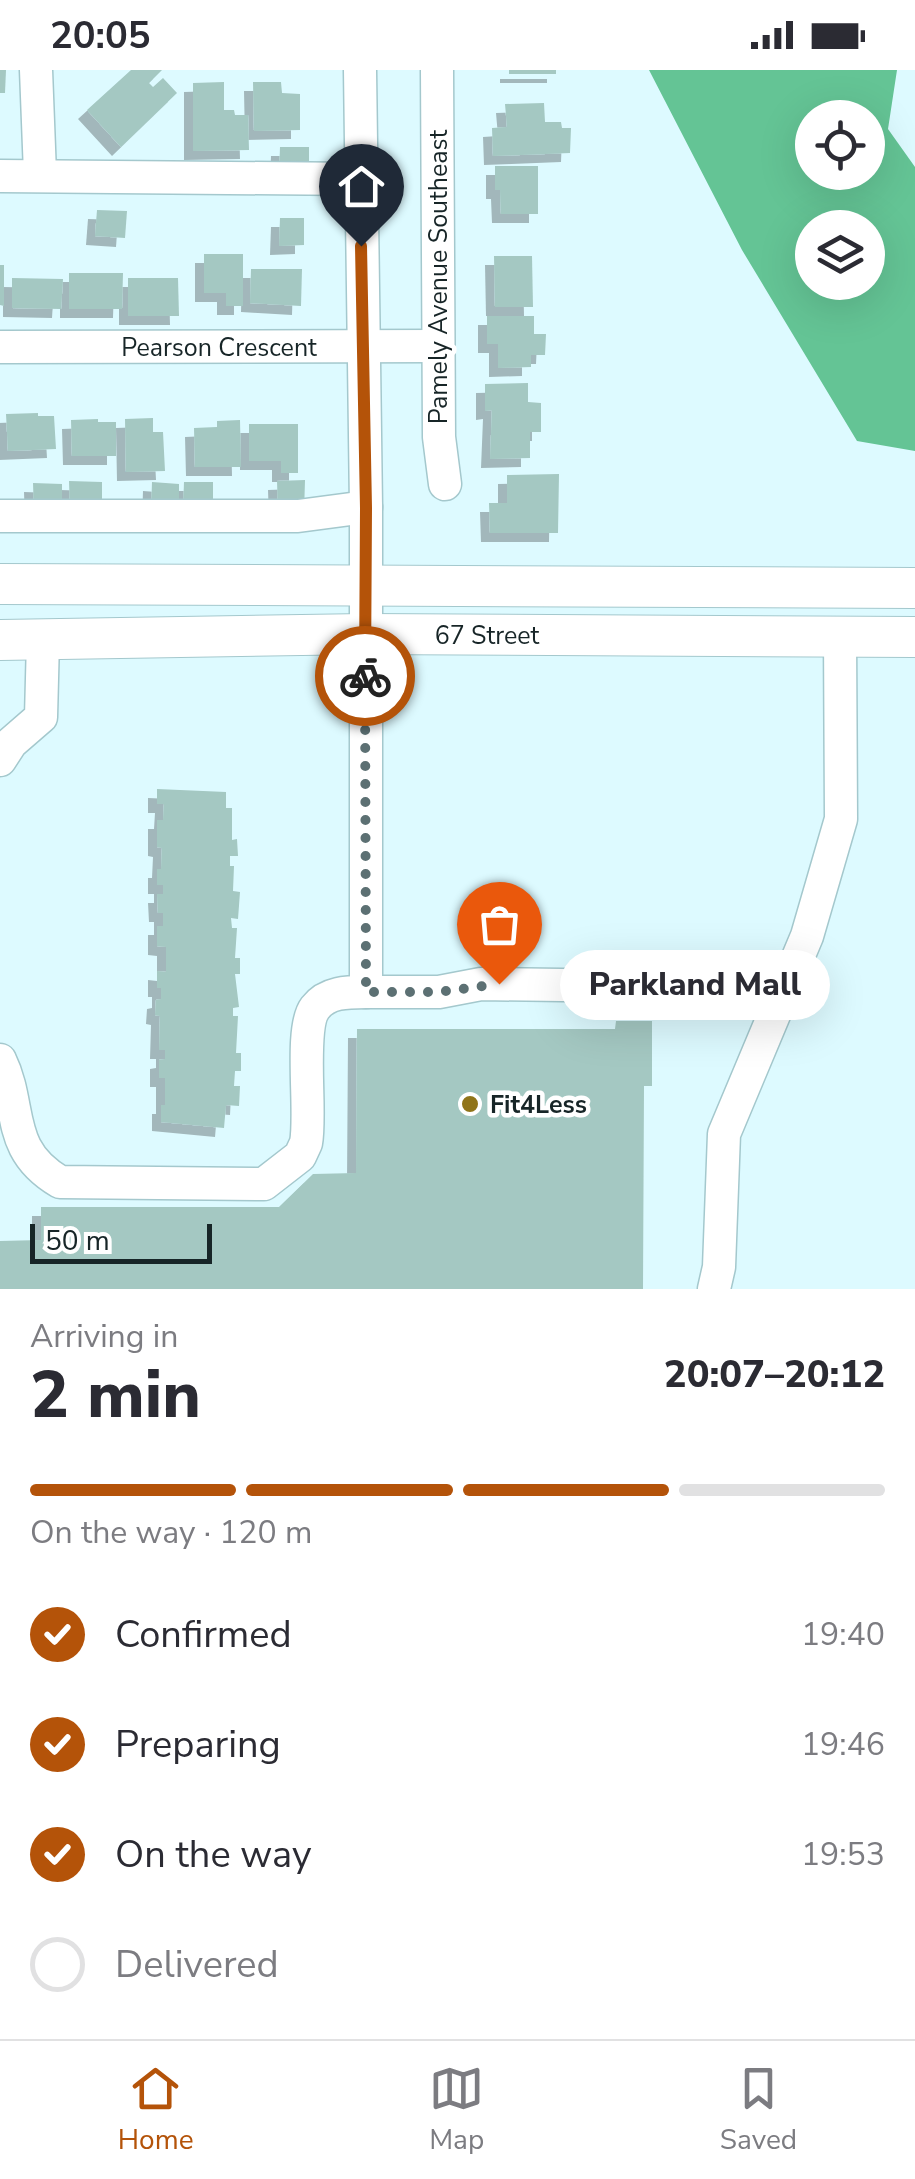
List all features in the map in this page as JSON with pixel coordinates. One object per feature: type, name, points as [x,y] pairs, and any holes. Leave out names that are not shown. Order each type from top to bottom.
[{"type":"main road","name":"67 Street","points":[[0,584],[915,588]]},
{"type":"main road","name":"67 Street","points":[[0,640],[364,634],[915,637]]},
{"type":"street","points":[[36,70],[40,174]]},
{"type":"street","points":[[360,70],[366,508],[366,992]]},
{"type":"street","name":"Pamely Avenue Southeast","points":[[437,70],[437,346],[439,437],[446,484]]},
{"type":"street","points":[[0,176],[360,180]]},
{"type":"street","name":"Pearson Crescent","points":[[0,347],[437,346]]},
{"type":"street","points":[[0,516],[298,516],[366,508]]},
{"type":"street","points":[[714,1289],[720,1267],[724,1134],[807,936],[841,819],[840,635]]},
{"type":"street","points":[[0,760],[11,743],[42,717],[43,640]]},
{"type":"street","points":[[0,1060],[18,1136],[38,1164],[60,1182],[264,1184],[300,1156],[308,1134],[310,1017],[315,1007],[333,995],[439,992],[481,984],[635,986],[664,991],[743,992],[782,1003]]},
{"type":"green space","points":[[649,70],[897,70],[888,129],[915,167],[915,451],[857,441],[742,250]]},
{"type":"building","points":[[0,70],[6,70],[5,93],[0,93]]},
{"type":"building","points":[[131,70],[162,70],[149,83],[153,87],[163,78],[177,93],[121,147],[87,110]]},
{"type":"building","points":[[509,70],[556,70],[556,74],[509,74]]},
{"type":"building","points":[[224,82],[224,110],[248,115],[249,150],[193,151],[193,83]]},
{"type":"building","points":[[253,82],[281,82],[282,93],[300,94],[300,130],[254,131]]},
{"type":"building","points":[[544,103],[545,122],[561,122],[562,128],[571,128],[570,153],[493,156],[492,128],[507,127],[505,104]]},
{"type":"building","points":[[280,147],[309,147],[309,175],[279,175]]},
{"type":"building","points":[[495,166],[538,166],[538,214],[501,214]]},
{"type":"building","points":[[97,210],[127,211],[125,238],[95,236]]},
{"type":"building","points":[[280,218],[304,218],[304,245],[279,246]]},
{"type":"building","points":[[204,254],[243,254],[243,306],[226,306],[226,293],[204,293]]},
{"type":"building","points":[[494,256],[532,256],[533,307],[495,307]]},
{"type":"building","points":[[0,265],[4,265],[4,306],[0,305]]},
{"type":"building","points":[[251,269],[302,269],[301,306],[250,303]]},
{"type":"building","points":[[69,273],[123,273],[122,309],[69,309]]},
{"type":"building","points":[[12,278],[63,279],[61,309],[12,308]]},
{"type":"building","points":[[128,278],[178,278],[179,316],[128,316]]},
{"type":"building","points":[[487,316],[534,316],[534,334],[546,334],[545,355],[531,355],[531,367],[498,368],[498,344],[487,344]]},
{"type":"building","points":[[528,383],[528,402],[541,403],[541,432],[530,432],[530,458],[490,459],[492,410],[485,411],[485,384]]},
{"type":"building","points":[[6,414],[54,416],[56,449],[8,451]]},
{"type":"building","points":[[153,418],[153,432],[163,432],[165,471],[126,472],[125,419]]},
{"type":"building","points":[[71,420],[116,422],[116,456],[72,456]]},
{"type":"building","points":[[240,420],[241,467],[195,467],[194,428]]},
{"type":"building","points":[[249,424],[298,424],[298,473],[281,473],[281,461],[249,461]]},
{"type":"building","points":[[559,474],[558,533],[490,533],[489,503],[507,503],[507,475]]},
{"type":"building","points":[[305,480],[304,512],[278,512],[277,481]]},
{"type":"building","points":[[69,481],[102,482],[102,514],[70,513]]},
{"type":"building","points":[[152,482],[179,484],[179,512],[151,512]]},
{"type":"building","points":[[184,482],[213,482],[213,510],[183,510]]},
{"type":"building","points":[[33,483],[62,484],[62,513],[34,512]]},
{"type":"building","points":[[157,789],[226,792],[226,808],[232,808],[232,840],[237,839],[238,856],[230,856],[230,866],[234,866],[233,891],[240,892],[238,919],[231,918],[232,928],[237,928],[235,958],[240,958],[240,974],[235,974],[239,1007],[233,1008],[233,1016],[238,1016],[236,1053],[241,1053],[241,1071],[235,1071],[234,1086],[240,1086],[239,1106],[226,1105],[224,1128],[161,1122],[165,1078],[159,1078],[159,1060],[165,1059],[165,1050],[159,1050],[160,1016],[155,1015],[156,1000],[161,999],[157,971],[166,972],[166,947],[157,946],[157,926],[163,926],[163,913],[158,913],[157,894],[163,894],[163,885],[157,885],[162,848],[157,847],[157,820],[163,820],[164,804],[157,804]]},
{"type":"building","points":[[616,1021],[652,1021],[652,1086],[644,1086],[643,1289],[0,1289],[0,1241],[41,1240],[41,1207],[279,1207],[313,1174],[356,1173],[357,1029],[615,1029]]},
{"type":"way so far","points":[[365,676],[366,992],[439,992],[499,984]]},
{"type":"place","name":"Parkland Mall","points":[[499,984]]},
{"type":"place","name":"Fit4Less","points":[[470,1104]]},
{"type":"route","points":[[361,246],[365,676]]}]
